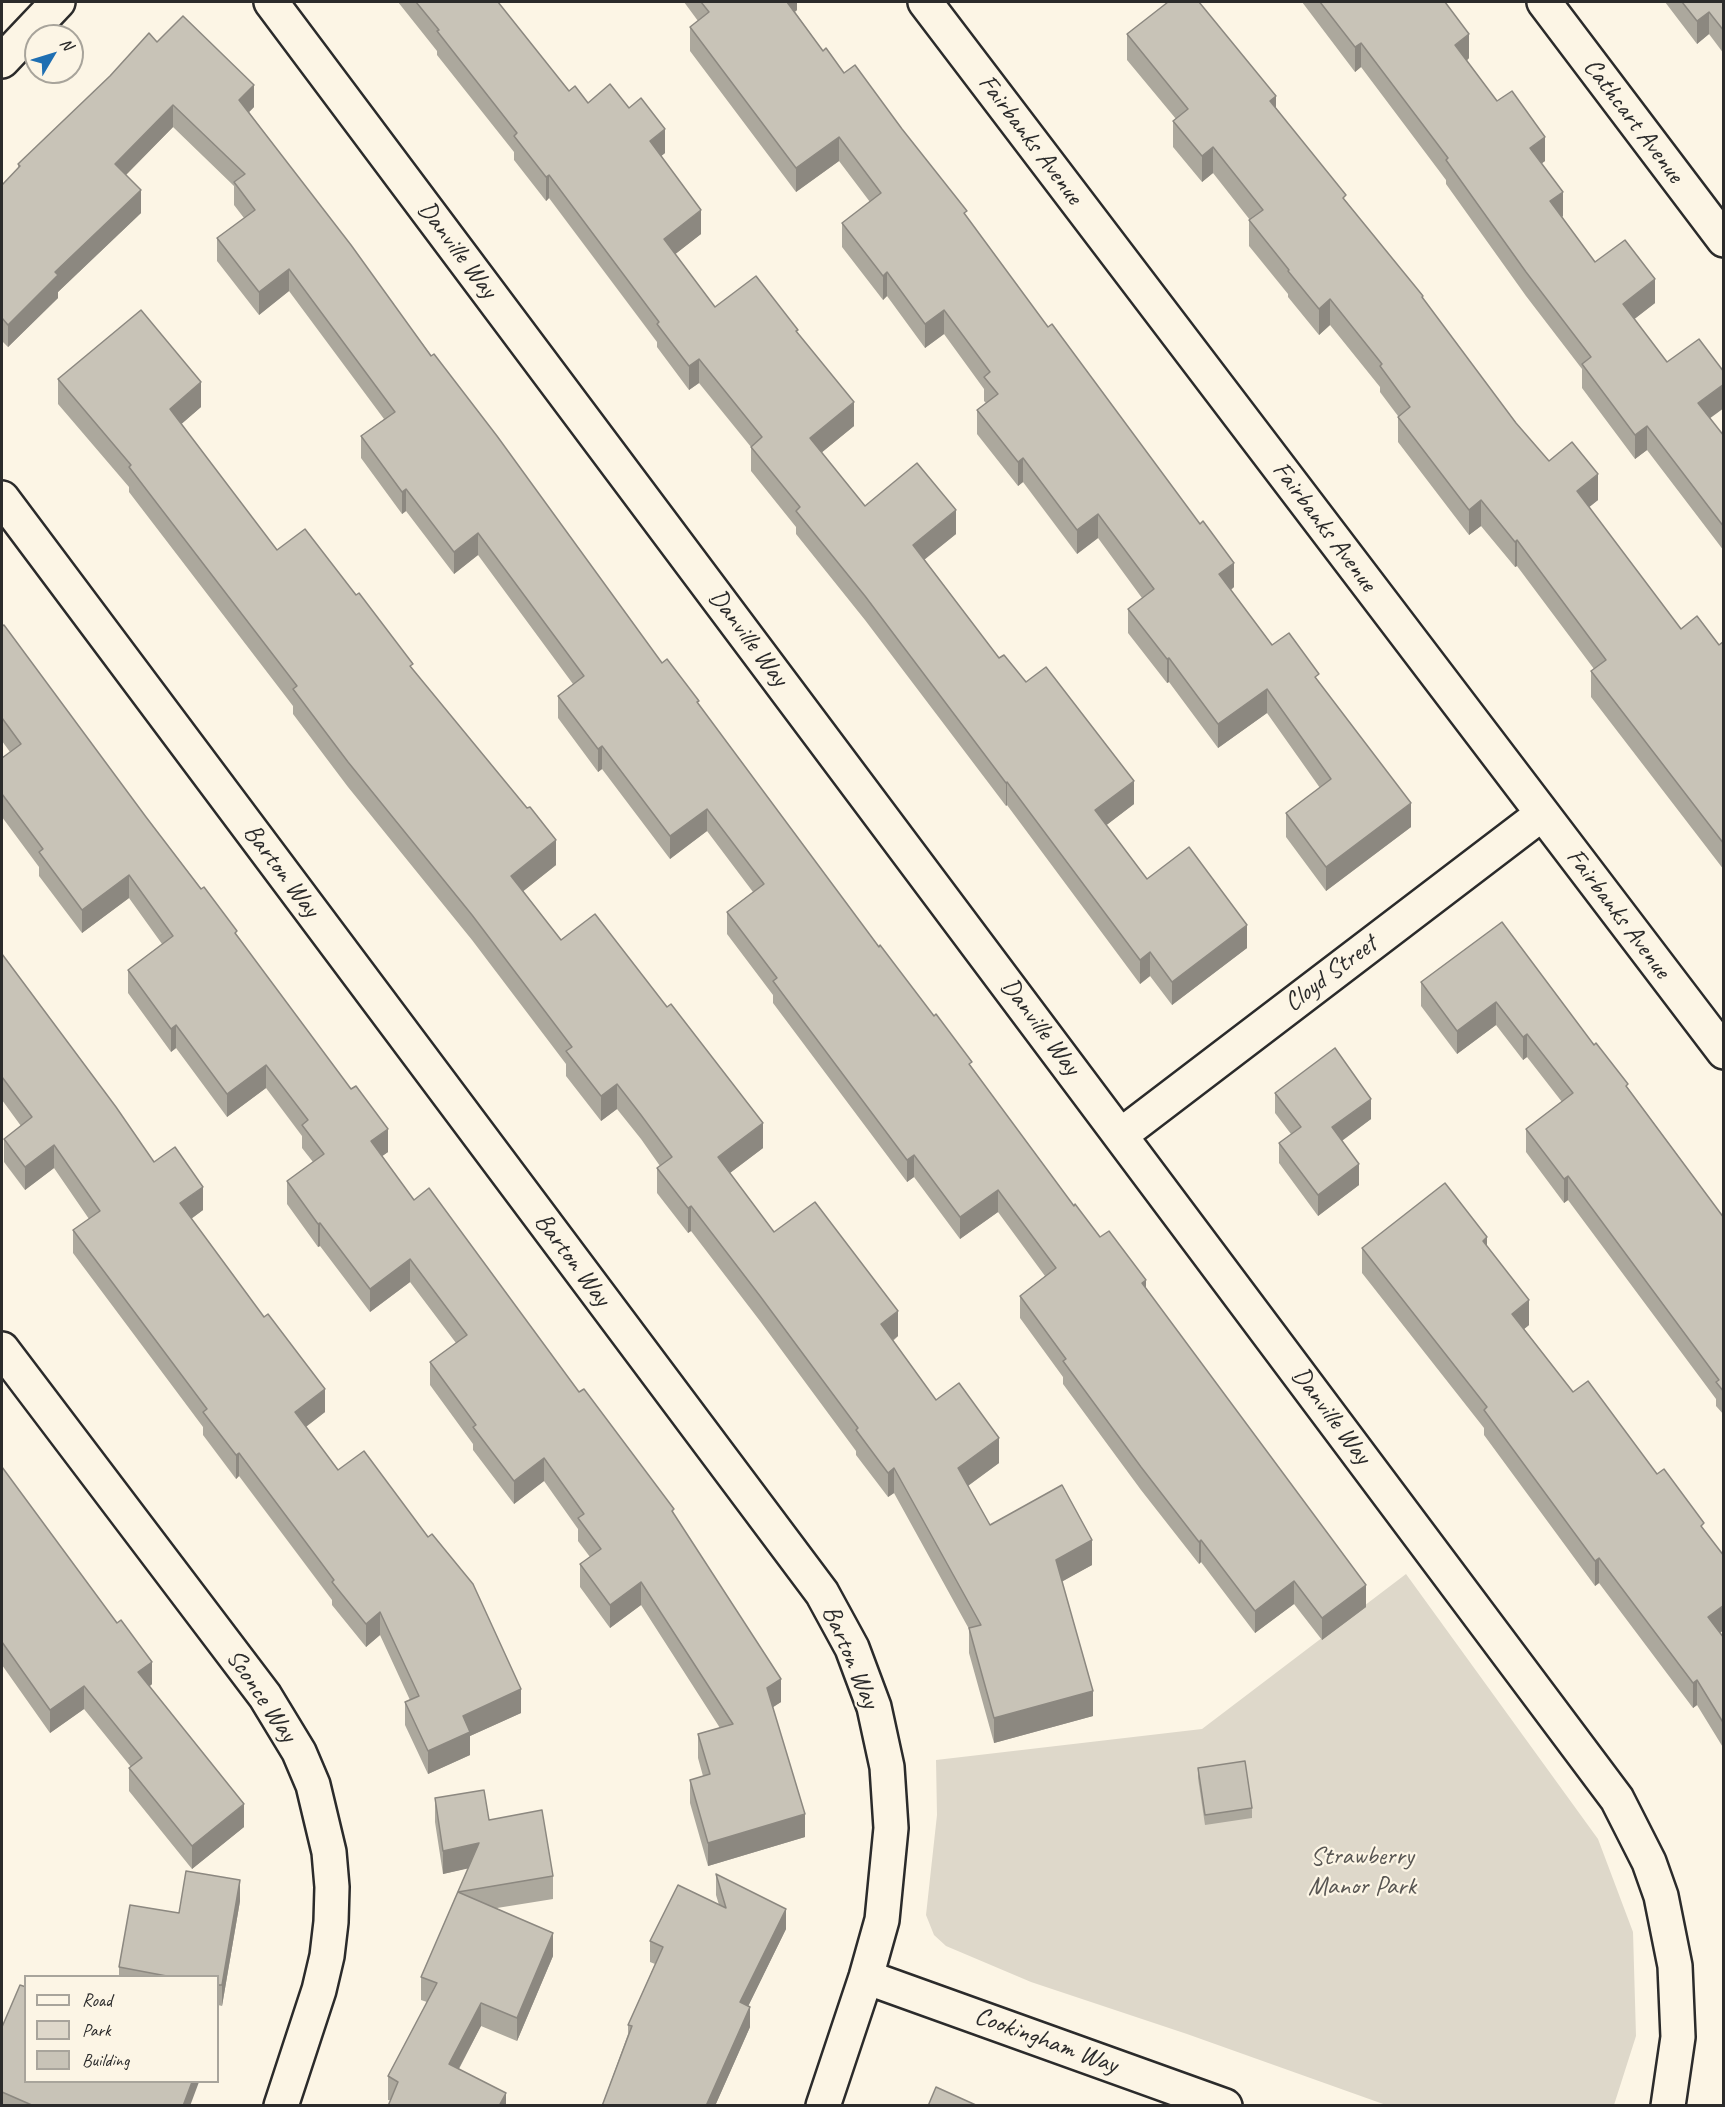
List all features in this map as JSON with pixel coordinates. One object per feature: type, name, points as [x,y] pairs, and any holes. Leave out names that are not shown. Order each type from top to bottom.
[{"type":"street","points":[[2,62],[58,2]]},
{"type":"street","name":"Danville Way","points":[[271,2],[1617,1799],[1649,1863],[1661,1896],[1675,1966],[1678,2037],[1668,2106]]},
{"type":"street","name":"Fairbanks Avenue","points":[[925,2],[1724,1052]]},
{"type":"street","name":"Cathcart Avenue","points":[[1544,2],[1724,240]]},
{"type":"street","name":"Barton Way","points":[[2,498],[822,1593],[852,1648],[874,1707],[886,1767],[891,1828],[882,1920],[866,1977],[823,2106]]},
{"type":"street","name":"Cloyd Street","points":[[1121,1135],[1542,814]]},
{"type":"street","name":"Sconce Way","points":[[2,1349],[265,1696],[299,1752],[313,1785],[329,1851],[332,1887],[331,1922],[327,1956],[319,1990],[281,2106]]},
{"type":"street","name":"Cookingham Way","points":[[866,1977],[1225,2106]]},
{"type":"green space","name":"Strawberry Manor Park","points":[[1406,1574],[1598,1839],[1633,1932],[1636,2036],[1614,2105],[1386,2105],[1187,2034],[1031,1982],[946,1946],[934,1935],[926,1915],[937,1815],[936,1760],[1202,1729]]},
{"type":"building","points":[[416,2],[498,2],[569,91],[575,86],[588,103],[610,84],[629,108],[641,98],[665,129],[650,141],[701,210],[664,239],[715,307],[756,276],[798,330],[796,331],[854,402],[810,438],[865,506],[917,463],[956,510],[913,545],[999,658],[1004,655],[1026,682],[1046,667],[1134,781],[1095,810],[1147,879],[1189,847],[1247,925],[1172,982],[1150,952],[1140,960],[865,596],[796,511],[800,507],[751,447],[762,437],[699,359],[689,366],[657,324],[659,322],[549,175],[546,177],[514,136],[517,133]]},
{"type":"building","points":[[701,2],[787,2],[823,51],[826,48],[844,73],[855,65],[967,211],[964,213],[1048,327],[1052,324],[1200,524],[1203,521],[1234,563],[1219,574],[1272,645],[1289,633],[1319,674],[1315,677],[1411,803],[1326,867],[1286,813],[1331,779],[1267,689],[1218,724],[1169,658],[1167,659],[1128,609],[1154,589],[1098,514],[1077,530],[1023,458],[1018,462],[977,410],[998,394],[984,377],[990,372],[944,310],[925,324],[887,272],[883,276],[842,223],[881,193],[839,137],[796,168],[690,27],[709,12]]},
{"type":"building","points":[[1168,2],[1199,2],[1276,96],[1270,101],[1346,195],[1343,198],[1423,296],[1516,423],[1549,461],[1572,442],[1598,474],[1577,491],[1681,629],[1697,616],[1719,645],[1724,641],[1724,844],[1591,671],[1606,660],[1517,540],[1515,542],[1481,500],[1469,510],[1398,417],[1410,407],[1380,366],[1382,364],[1330,299],[1319,309],[1288,271],[1249,220],[1263,210],[1213,147],[1202,156],[1173,121],[1188,109],[1127,34]]},
{"type":"building","points":[[1320,2],[1445,2],[1469,34],[1455,45],[1497,101],[1512,91],[1545,137],[1530,148],[1563,192],[1550,201],[1595,262],[1625,240],[1655,279],[1623,304],[1667,362],[1699,339],[1724,372],[1724,384],[1698,403],[1724,436],[1724,527],[1647,426],[1635,435],[1582,364],[1591,357],[1526,272],[1446,160],[1448,158],[1361,43],[1355,47]]},
{"type":"building","points":[[1682,2],[1724,2],[1724,31],[1709,12],[1697,21]]},
{"type":"building","points":[[183,16],[254,85],[239,100],[351,245],[431,356],[434,354],[497,436],[662,663],[667,659],[879,947],[880,945],[934,1016],[936,1014],[972,1062],[969,1064],[1074,1206],[1075,1204],[1100,1237],[1109,1231],[1146,1280],[1142,1283],[1366,1585],[1322,1618],[1294,1581],[1255,1611],[1141,1467],[1063,1361],[1066,1359],[1020,1296],[1056,1268],[998,1190],[960,1217],[914,1155],[907,1160],[773,981],[777,978],[727,912],[764,884],[707,809],[670,836],[602,746],[598,749],[558,696],[584,676],[478,533],[454,552],[406,489],[402,492],[361,436],[395,412],[289,269],[259,292],[217,238],[255,210],[234,182],[245,174],[173,105],[115,164],[141,190],[55,272],[58,275],[8,325],[2,318],[2,185],[20,166],[18,164],[110,76],[149,33],[157,42]]},
{"type":"building","points":[[141,310],[201,382],[170,409],[277,550],[305,529],[356,595],[359,593],[413,664],[410,666],[556,840],[511,876],[561,940],[595,914],[667,1007],[671,1004],[763,1123],[718,1157],[774,1232],[815,1202],[898,1311],[881,1324],[936,1400],[959,1383],[999,1438],[958,1468],[990,1525],[1062,1485],[1092,1540],[1056,1560],[1093,1691],[994,1718],[969,1628],[981,1625],[894,1468],[888,1473],[856,1430],[858,1428],[760,1296],[691,1206],[688,1208],[657,1168],[672,1157],[641,1115],[617,1084],[601,1096],[566,1051],[572,1047],[472,915],[348,762],[293,689],[297,686],[129,467],[131,465],[58,379]]},
{"type":"building","points":[[4,625],[146,817],[201,889],[204,887],[237,931],[235,933],[351,1089],[356,1086],[388,1129],[371,1141],[414,1200],[429,1188],[579,1392],[584,1389],[674,1509],[672,1511],[781,1679],[767,1688],[805,1814],[708,1843],[690,1780],[710,1774],[698,1734],[733,1724],[641,1582],[610,1605],[580,1564],[601,1549],[578,1518],[584,1514],[544,1458],[514,1481],[473,1427],[476,1425],[430,1362],[467,1335],[410,1259],[370,1289],[320,1223],[318,1224],[287,1181],[324,1154],[302,1125],[308,1120],[266,1065],[227,1094],[176,1025],[171,1029],[128,970],[173,936],[129,875],[82,910],[39,852],[43,849],[2,794],[2,758],[21,744],[2,718],[2,626]]},
{"type":"building","points":[[1502,922],[1594,1045],[1596,1043],[1628,1084],[1626,1086],[1724,1218],[1724,1392],[1716,1382],[1719,1380],[1568,1176],[1564,1179],[1526,1129],[1573,1093],[1527,1034],[1523,1037],[1496,1002],[1457,1031],[1421,982]]},
{"type":"building","points":[[2,954],[154,1162],[175,1147],[203,1187],[180,1203],[264,1317],[268,1314],[325,1389],[295,1412],[338,1470],[364,1451],[428,1537],[432,1534],[473,1584],[521,1689],[463,1716],[470,1732],[428,1751],[405,1702],[419,1696],[380,1612],[366,1624],[332,1582],[334,1580],[239,1453],[236,1455],[203,1412],[207,1409],[73,1230],[100,1211],[54,1145],[25,1167],[4,1139],[32,1117],[2,1077]]},
{"type":"building","points":[[1335,1048],[1371,1099],[1332,1127],[1359,1164],[1318,1195],[1279,1143],[1301,1127],[1275,1093]]},
{"type":"building","points":[[1445,1183],[1487,1237],[1483,1241],[1529,1300],[1512,1314],[1573,1392],[1588,1381],[1657,1474],[1664,1469],[1704,1523],[1701,1526],[1724,1556],[1724,1605],[1708,1617],[1724,1638],[1724,1724],[1697,1680],[1693,1683],[1599,1558],[1595,1561],[1484,1410],[1487,1407],[1362,1248]]},
{"type":"building","points":[[2,1467],[117,1623],[121,1620],[152,1662],[138,1672],[244,1804],[192,1846],[129,1768],[142,1758],[84,1686],[50,1710],[2,1642]]},
{"type":"building","points":[[1245,1761],[1252,1808],[1205,1815],[1198,1768]]},
{"type":"building","points":[[484,1790],[489,1820],[542,1810],[553,1876],[458,1892],[553,1933],[517,2018],[481,2003],[449,2064],[506,2093],[499,2106],[388,2106],[398,2082],[388,2076],[437,1983],[421,1977],[479,1843],[443,1851],[435,1798]]},
{"type":"building","points":[[186,1871],[240,1880],[222,1985],[219,1985],[219,1975],[161,1975],[119,1967],[130,1905],[179,1913]]},
{"type":"building","points":[[716,1874],[786,1909],[740,2002],[750,2007],[706,2106],[602,2106],[632,2026],[628,2025],[663,1947],[650,1941],[678,1885],[726,1908]]},
{"type":"building","points":[[20,1985],[24,1986],[24,2083],[192,2083],[183,2106],[34,2106],[2,2092],[2,2027]]},
{"type":"building","points":[[936,2087],[978,2106],[928,2106]]}]
